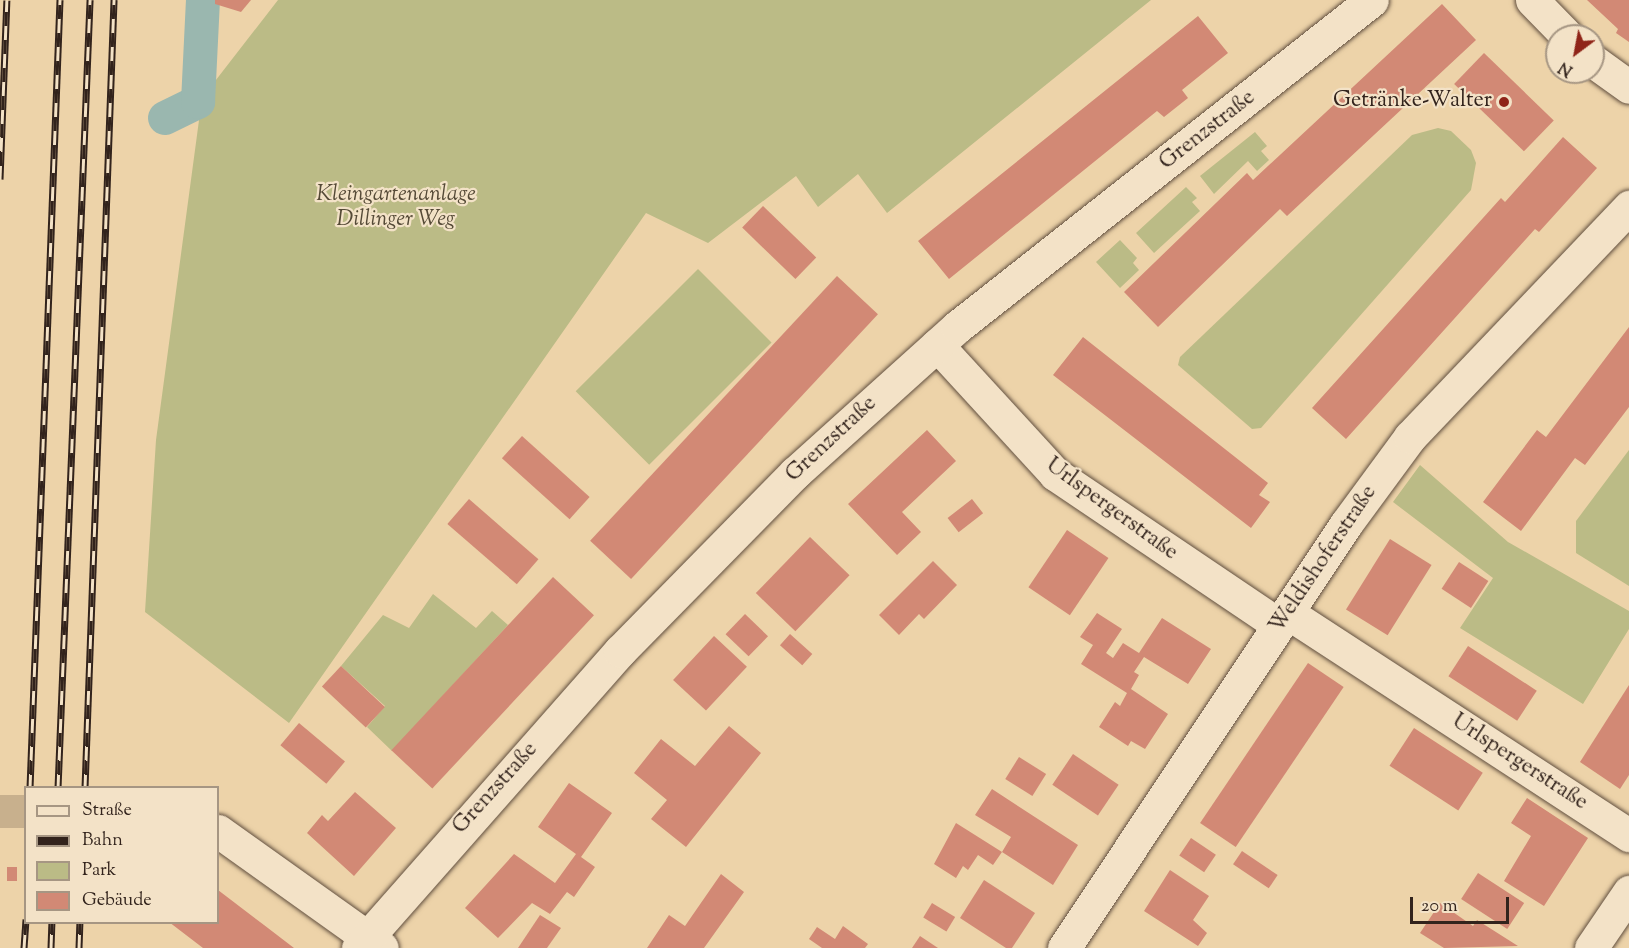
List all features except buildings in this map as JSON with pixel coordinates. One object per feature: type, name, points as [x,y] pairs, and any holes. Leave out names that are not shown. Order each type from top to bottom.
[{"type":"street","name":"Grenzstraße","points":[[369,944],[620,651],[795,473],[937,345],[1372,0]]},
{"type":"street","points":[[1532,0],[1555,24]]},
{"type":"street","points":[[1605,70],[1629,87]]},
{"type":"street","name":"Weldishoferstraße","points":[[1064,948],[1346,524],[1410,437],[1629,207]]},
{"type":"street","name":"Urlspergerstraße","points":[[937,345],[1055,474],[1629,835]]},
{"type":"street","points":[[219,832],[369,944]]},
{"type":"street","points":[[1591,948],[1629,892]]},
{"type":"green space","name":"Kleingartenanlage Dillinger Weg","points":[[278,0],[1151,0],[887,213],[858,174],[818,207],[796,176],[708,243],[646,213],[289,723],[145,612],[156,440],[202,98]]},
{"type":"green space","points":[[1438,128],[1451,131],[1471,150],[1476,163],[1471,190],[1261,428],[1252,429],[1178,365],[1180,357],[1412,135]]},
{"type":"green space","points":[[1255,132],[1267,146],[1261,151],[1269,160],[1257,171],[1248,161],[1214,194],[1200,176]]},
{"type":"green space","points":[[1186,187],[1197,198],[1192,202],[1200,211],[1154,253],[1136,233]]},
{"type":"green space","points":[[1120,240],[1137,258],[1133,263],[1139,270],[1120,288],[1096,262]]},
{"type":"green space","points":[[698,269],[772,343],[649,465],[576,391]]},
{"type":"green space","points":[[1629,450],[1629,586],[1576,553],[1576,521]]},
{"type":"green space","points":[[1420,465],[1508,542],[1629,611],[1629,629],[1583,704],[1460,628],[1493,578],[1393,502]]},
{"type":"green space","points":[[433,594],[476,628],[492,611],[508,625],[392,751],[367,727],[385,706],[341,666],[383,615],[409,628]]},
{"type":"waterway","points":[[165,118],[198,102],[203,0]]},
{"type":"tunnel","points":[[0,811],[24,811]]},
{"type":"railway","points":[[0,179],[7,0]]},
{"type":"railway","points":[[30,786],[60,0]]},
{"type":"railway","points":[[58,786],[90,0]]},
{"type":"railway","points":[[85,786],[114,0]]},
{"type":"railway","points":[[24,948],[26,924]]},
{"type":"railway","points":[[51,948],[52,924]]},
{"type":"railway","points":[[79,948],[80,924]]},
{"type":"place","name":"Getränke-Walter","points":[[1504,102]]}]
